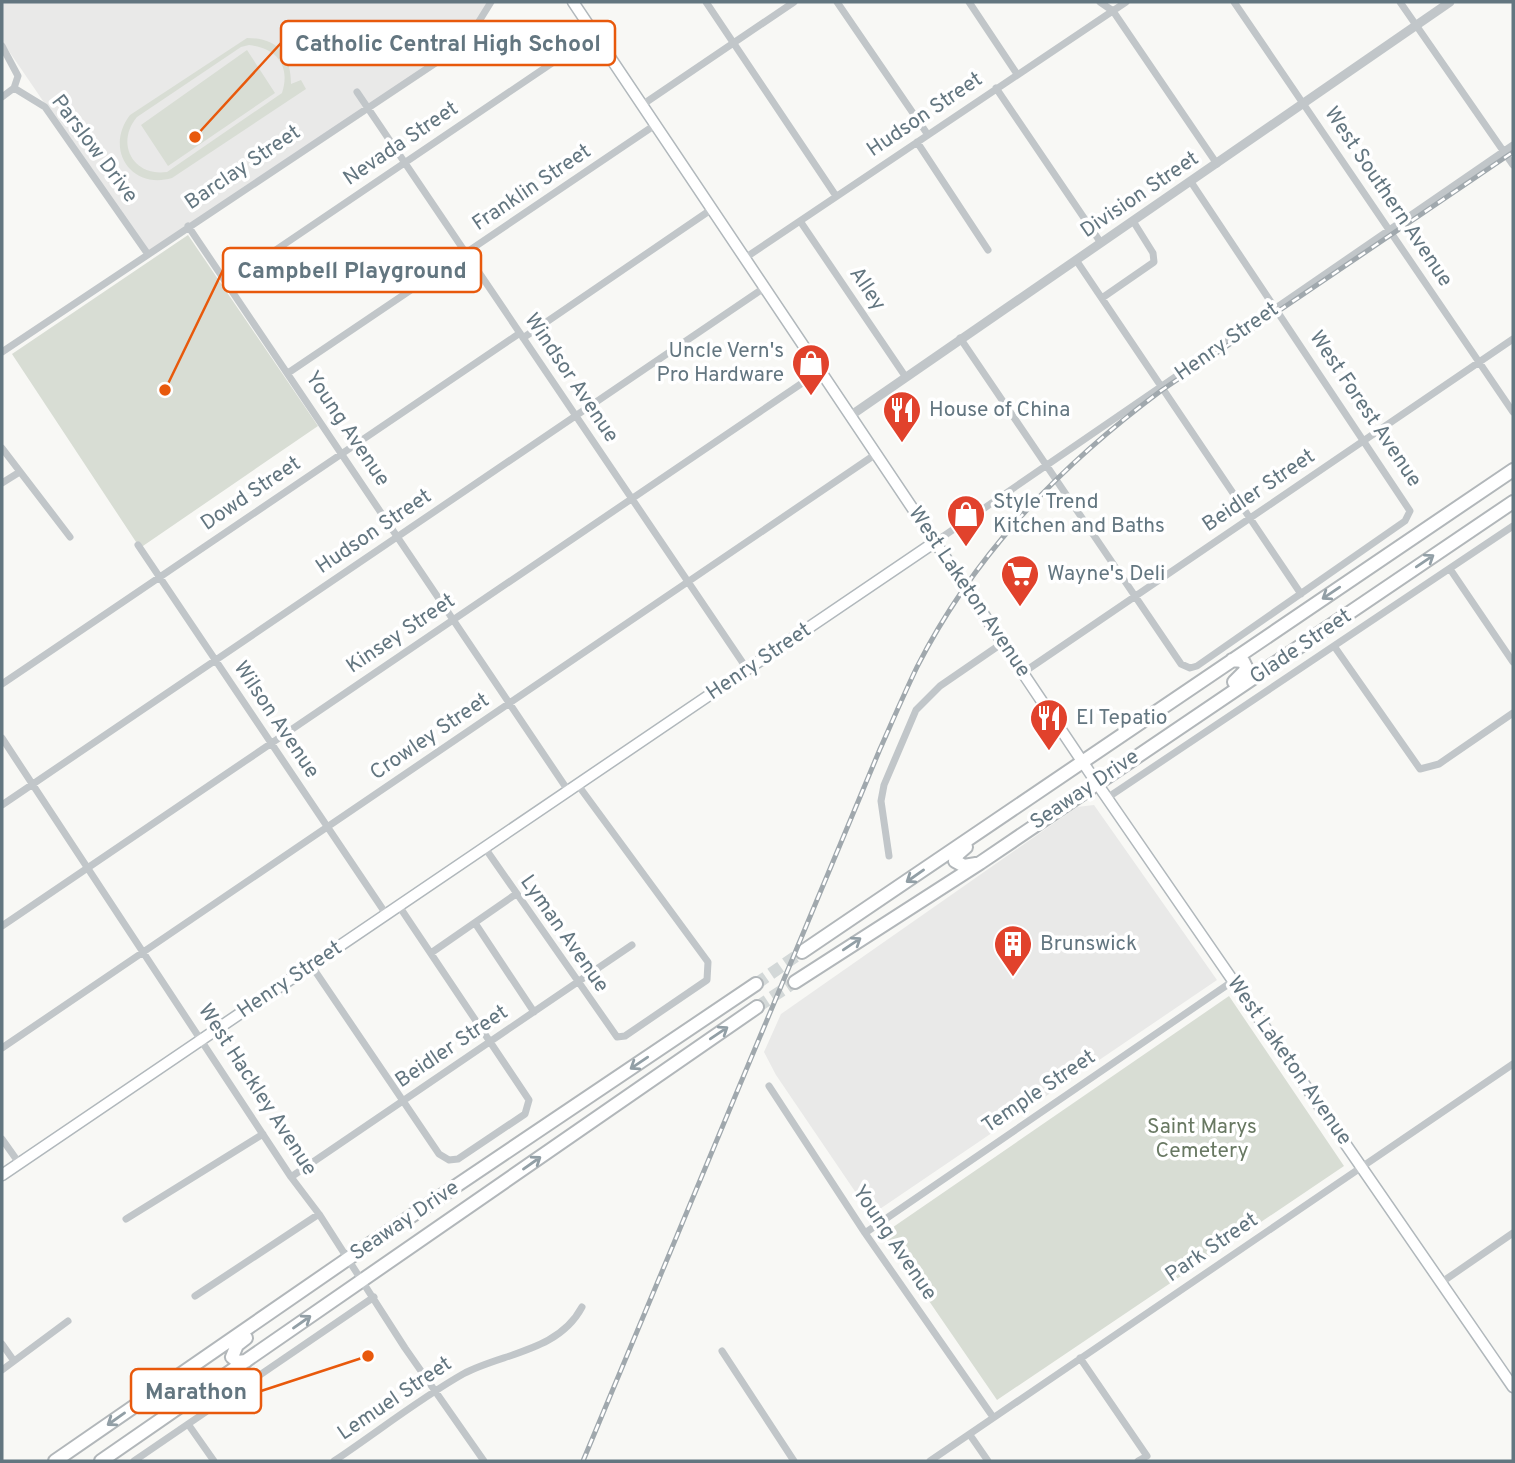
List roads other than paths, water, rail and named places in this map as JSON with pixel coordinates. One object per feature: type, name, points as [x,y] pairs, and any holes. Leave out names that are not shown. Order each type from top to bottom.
[{"type":"highway","name":"Seaway Drive","points":[[802,952],[1513,470]]},
{"type":"highway","points":[[1404,575],[1392,570],[1392,560],[1513,476]]},
{"type":"highway","name":"Seaway Drive","points":[[795,982],[980,863],[1096,782],[1512,504]]},
{"type":"highway","points":[[1112,772],[1119,760],[1243,676],[1246,672],[1245,663],[1232,660]]},
{"type":"highway","points":[[980,863],[961,865],[955,858],[1061,782],[1068,770]]},
{"type":"highway","name":"Seaway Drive","points":[[55,1461],[349,1258],[756,984]]},
{"type":"highway","name":"Seaway Drive","points":[[100,1461],[757,1007]]},
{"type":"highway","points":[[376,1271],[382,1261],[484,1190],[489,1178],[478,1172]]},
{"type":"highway","points":[[246,1361],[234,1360],[233,1352],[237,1345],[321,1286],[334,1270]]},
{"type":"main road","name":"West Laketon Avenue","points":[[573,2],[1096,782],[1513,1387]]},
{"type":"main road","name":"Henry Street","points":[[2,1175],[935,542]]},
{"type":"street","name":"Barclay Street","points":[[2,352],[458,48],[484,16],[491,2]]},
{"type":"street","points":[[706,2],[836,196]]},
{"type":"street","points":[[642,105],[794,2]]},
{"type":"street","points":[[837,2],[928,135]]},
{"type":"street","points":[[969,2],[1017,74]]},
{"type":"street","points":[[1100,2],[1113,11],[1217,164]]},
{"type":"street","name":"Hudson Street","points":[[745,258],[836,196],[919,145],[928,135],[996,88],[1126,2]]},
{"type":"street","name":"West Southern Avenue","points":[[1234,2],[1513,412]]},
{"type":"street","points":[[1400,2],[1418,24],[1513,165]]},
{"type":"street","name":"Division Street","points":[[850,416],[960,338],[1192,184],[1303,103],[1450,2]]},
{"type":"street","name":"Nevada Street","points":[[228,283],[595,34]]},
{"type":"street","points":[[2,46],[18,76],[14,88],[2,97]]},
{"type":"street","name":"Parslow Drive","points":[[14,88],[45,107],[147,253]]},
{"type":"street","points":[[996,88],[1101,243]]},
{"type":"street","name":"Windsor Avenue","points":[[356,92],[747,669]]},
{"type":"street","name":"Franklin Street","points":[[288,373],[655,125]]},
{"type":"street","points":[[919,145],[988,250]]},
{"type":"street","name":"Henry Street","points":[[935,542],[1513,145]]},
{"type":"street","name":"West Forest Avenue","points":[[1192,184],[1408,503],[1409,514]]},
{"type":"street","name":"Dowd Street","points":[[2,684],[342,454],[712,209]]},
{"type":"street","name":"Alley","points":[[800,220],[905,376]]},
{"type":"street","points":[[1102,298],[1154,262],[1153,253],[1133,221]]},
{"type":"street","name":"Young Avenue","points":[[188,226],[510,704],[708,962],[707,980],[625,1036],[617,1037]]},
{"type":"street","points":[[1076,260],[1301,594]]},
{"type":"street","name":"Hudson Street","points":[[2,805],[764,288]]},
{"type":"street","points":[[960,338],[1136,597]]},
{"type":"street","name":"Beidler Street","points":[[1024,672],[1513,339]]},
{"type":"street","name":"Kinsey Street","points":[[2,926],[820,372]]},
{"type":"street","points":[[2,448],[18,473],[47,504],[70,537]]},
{"type":"street","name":"Crowley Street","points":[[2,1048],[876,454]]},
{"type":"street","points":[[2,483],[18,473]]},
{"type":"street","name":"Glade Street","points":[[1136,597],[1186,667],[1197,666],[1405,521],[1409,514]]},
{"type":"street","name":"Glade Street","points":[[1107,798],[1513,526]]},
{"type":"street","name":"Wilson Avenue","points":[[138,545],[386,914]]},
{"type":"street","points":[[1450,569],[1513,662]]},
{"type":"street","points":[[888,856],[881,801],[884,785],[916,710],[940,686],[1004,642]]},
{"type":"street","points":[[1334,646],[1420,769],[1439,764],[1513,713]]},
{"type":"street","name":"West Hackley Avenue","points":[[2,738],[291,1177],[349,1258],[484,1461]]},
{"type":"street","name":"Lyman Avenue","points":[[485,848],[617,1037]]},
{"type":"street","points":[[431,953],[516,894]]},
{"type":"street","points":[[311,965],[439,1154],[449,1160],[463,1156],[525,1114],[530,1106],[527,1096],[399,906]]},
{"type":"street","points":[[475,923],[534,1012]]},
{"type":"street","name":"Beidler Street","points":[[291,1177],[632,945]]},
{"type":"street","name":"Temple Street","points":[[865,1233],[1233,981]]},
{"type":"street","name":"Park Street","points":[[930,1461],[1513,1064]]},
{"type":"street","name":"Young Avenue","points":[[769,1086],[865,1233],[993,1418]]},
{"type":"street","points":[[126,1219],[263,1134]]},
{"type":"street","points":[[2,1139],[19,1163]]},
{"type":"street","points":[[195,1296],[319,1214]]},
{"type":"street","points":[[1441,1282],[1513,1233]]},
{"type":"street","points":[[134,1461],[374,1297]]},
{"type":"street","name":"Lemuel Street","points":[[334,1461],[474,1369],[536,1347],[576,1318],[582,1307]]},
{"type":"street","points":[[2,1370],[68,1321]]},
{"type":"street","points":[[2,1344],[14,1361]]},
{"type":"street","points":[[722,1351],[794,1461]]},
{"type":"street","points":[[1080,1358],[1147,1455],[1138,1461]]},
{"type":"street","points":[[188,1424],[214,1461]]},
{"type":"street","points":[[970,1435],[988,1461]]},
{"type":"tunnel","points":[[756,984],[802,952]]},
{"type":"tunnel","points":[[757,1007],[795,982]]},
{"type":"railway","points":[[583,1461],[880,749],[917,667],[966,586],[1023,514],[1089,449],[1125,419],[1162,390],[1513,152]]},
{"type":"place","name":"Catholic Central High School","points":[[195,137]]},
{"type":"place","name":"Campbell Playground","points":[[165,390]]},
{"type":"place","name":"Uncle Vern's Pro Hardware","points":[[811,397]]},
{"type":"place","name":"House of China","points":[[902,444]]},
{"type":"place","name":"Style Trend Kitchen and Baths","points":[[966,548]]},
{"type":"place","name":"Wayne's Deli","points":[[1020,608]]},
{"type":"place","name":"El Tepatio","points":[[1049,752]]},
{"type":"place","name":"Brunswick","points":[[1013,978]]},
{"type":"place","name":"Marathon","points":[[368,1356]]},
{"type":"park label","name":"Saint Marys Cemetery","points":[[1202,1139]]}]
